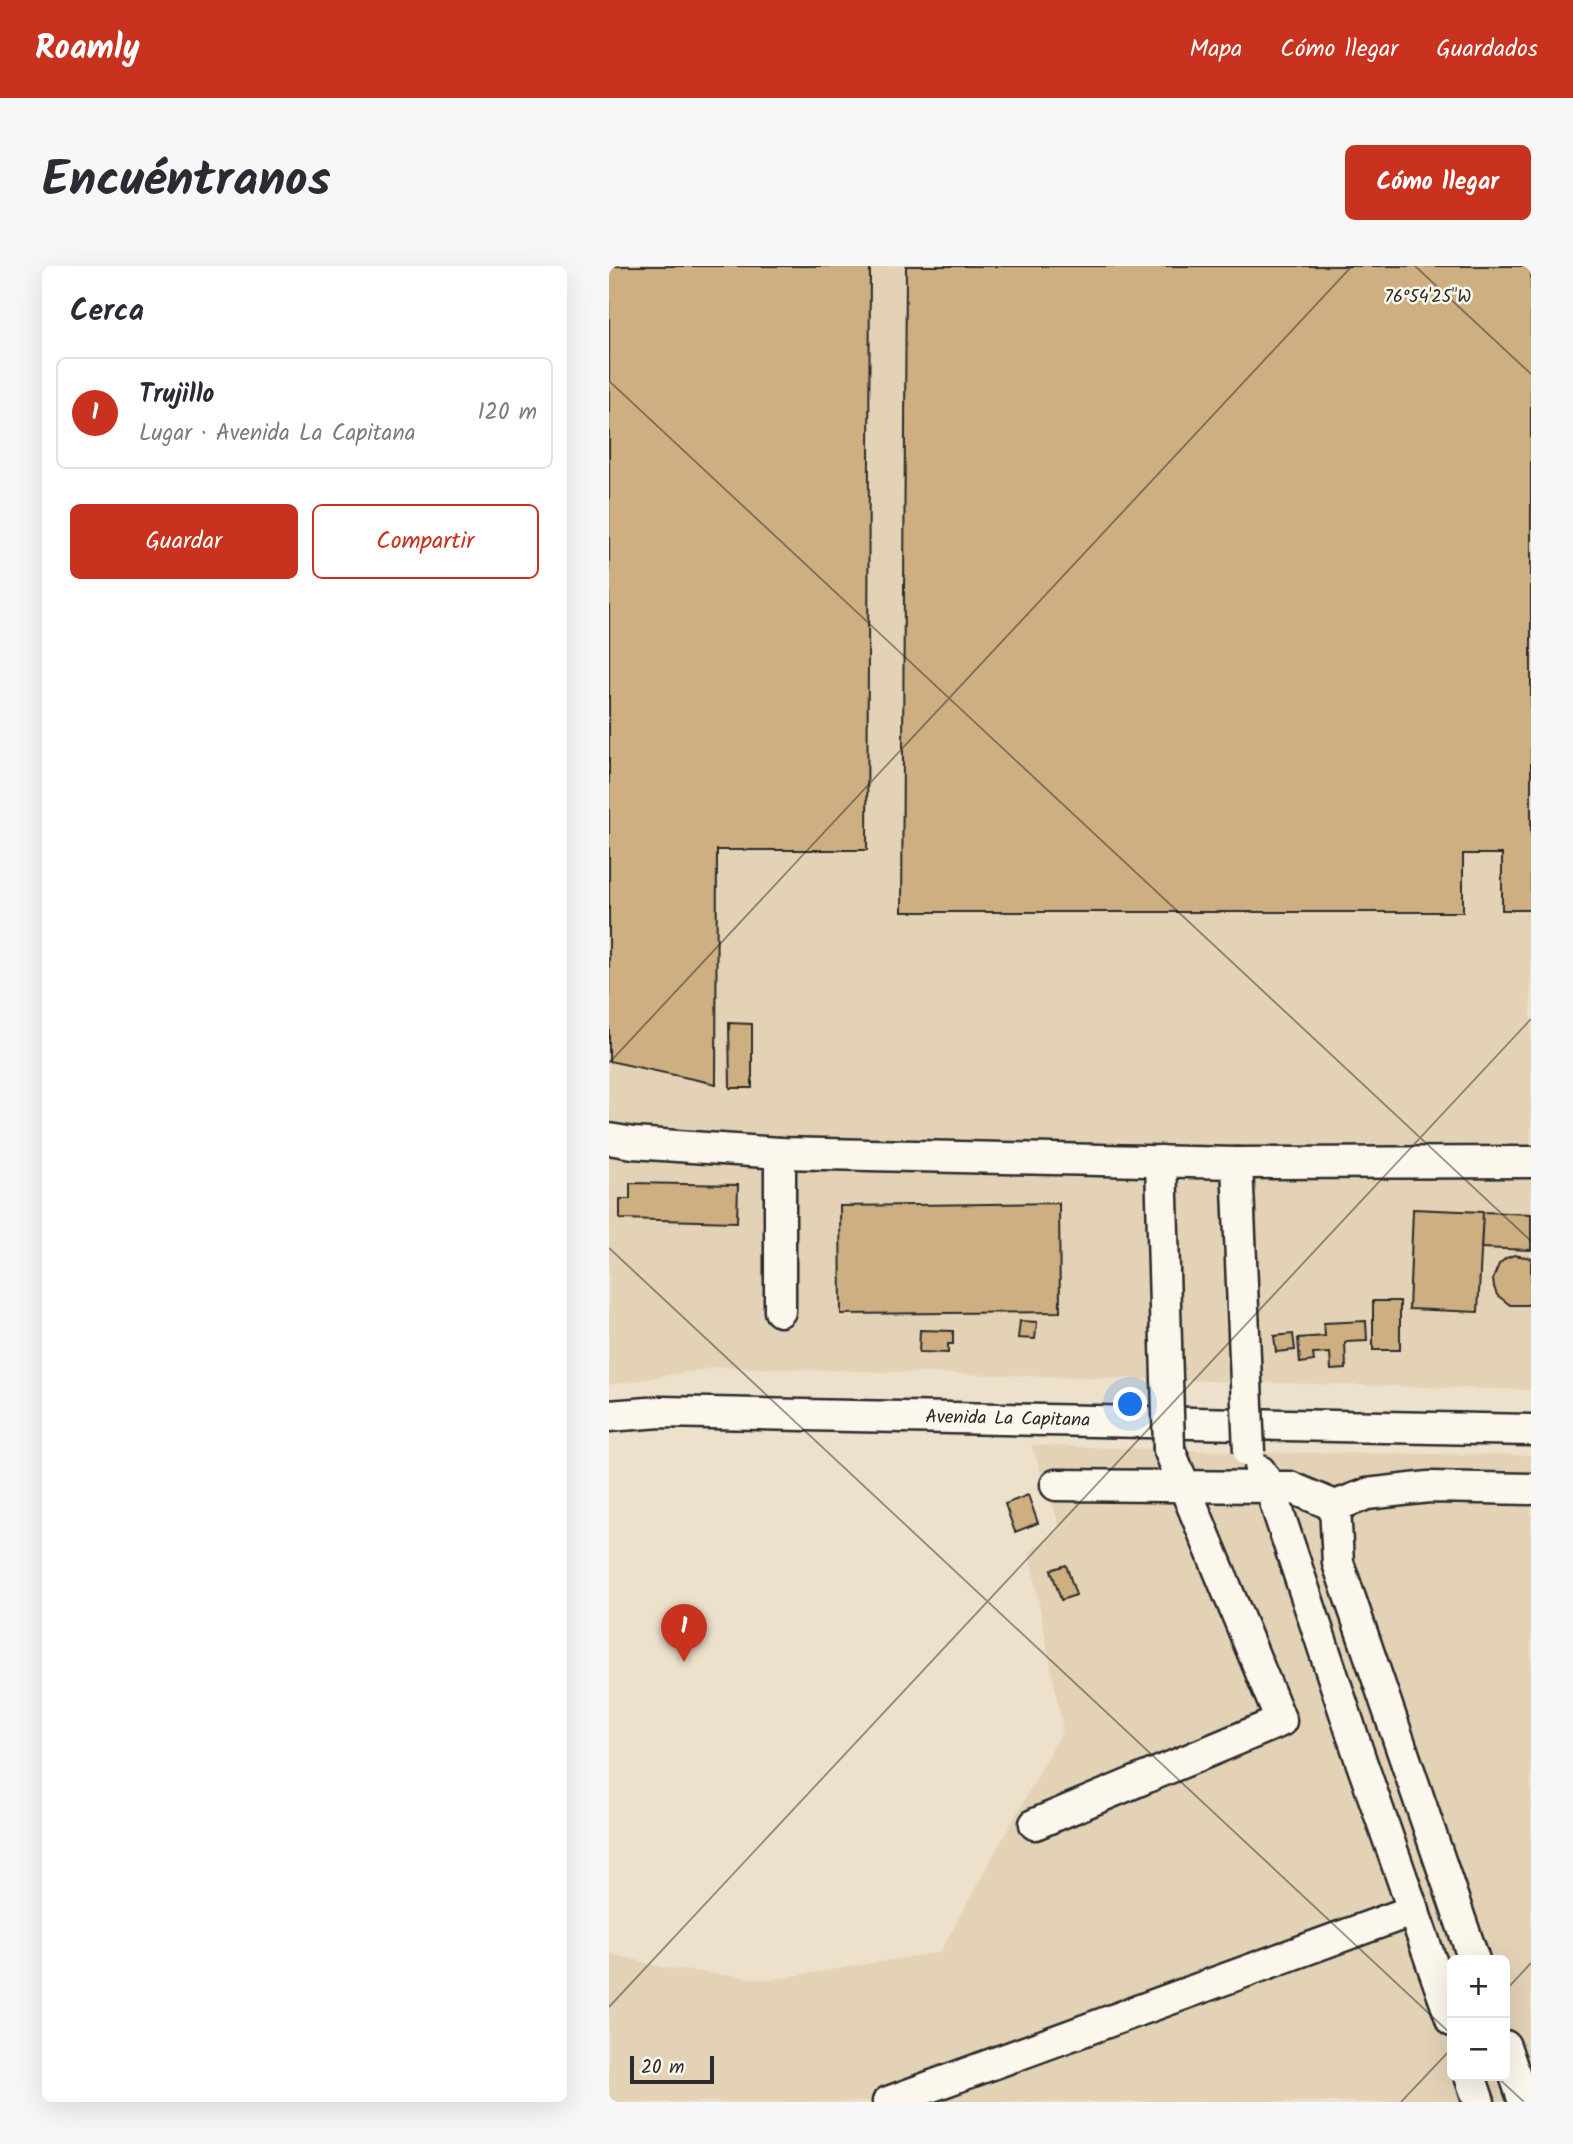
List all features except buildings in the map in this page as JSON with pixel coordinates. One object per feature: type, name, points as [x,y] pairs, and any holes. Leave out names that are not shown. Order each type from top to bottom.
[{"type":"street","points":[[617,1143],[780,1153],[1237,1163],[1531,1162]]},
{"type":"street","points":[[780,1153],[781,1311]]},
{"type":"street","points":[[1035,1824],[1281,1721],[1169,1449],[1161,1161]]},
{"type":"street","points":[[1237,1163],[1249,1452],[1270,1487],[1361,1761],[1451,2018]]},
{"type":"street","name":"Avenida La Capitana","points":[[609,1416],[661,1412],[1531,1430]]},
{"type":"street","points":[[1056,1485],[1290,1487],[1335,1506],[1367,1493],[1429,1487],[1531,1489]]},
{"type":"street","points":[[1335,1506],[1338,1563],[1472,1955]]},
{"type":"street","points":[[888,2102],[1415,1910]]},
{"type":"street","points":[[1510,2061],[1524,2102]]},
{"type":"street","points":[[1472,2081],[1479,2102]]},
{"type":"shaded area","points":[[609,266],[1531,266],[1531,1390],[718,1367],[609,1385]]},
{"type":"shaded area","points":[[1031,1445],[1238,1452],[1531,1455],[1531,2102],[609,2102],[609,1953],[665,1968],[769,1980],[940,1952],[1063,1730],[1029,1551],[1061,1529]]},
{"type":"place","name":"Trujillo","points":[[684,1662]]}]
